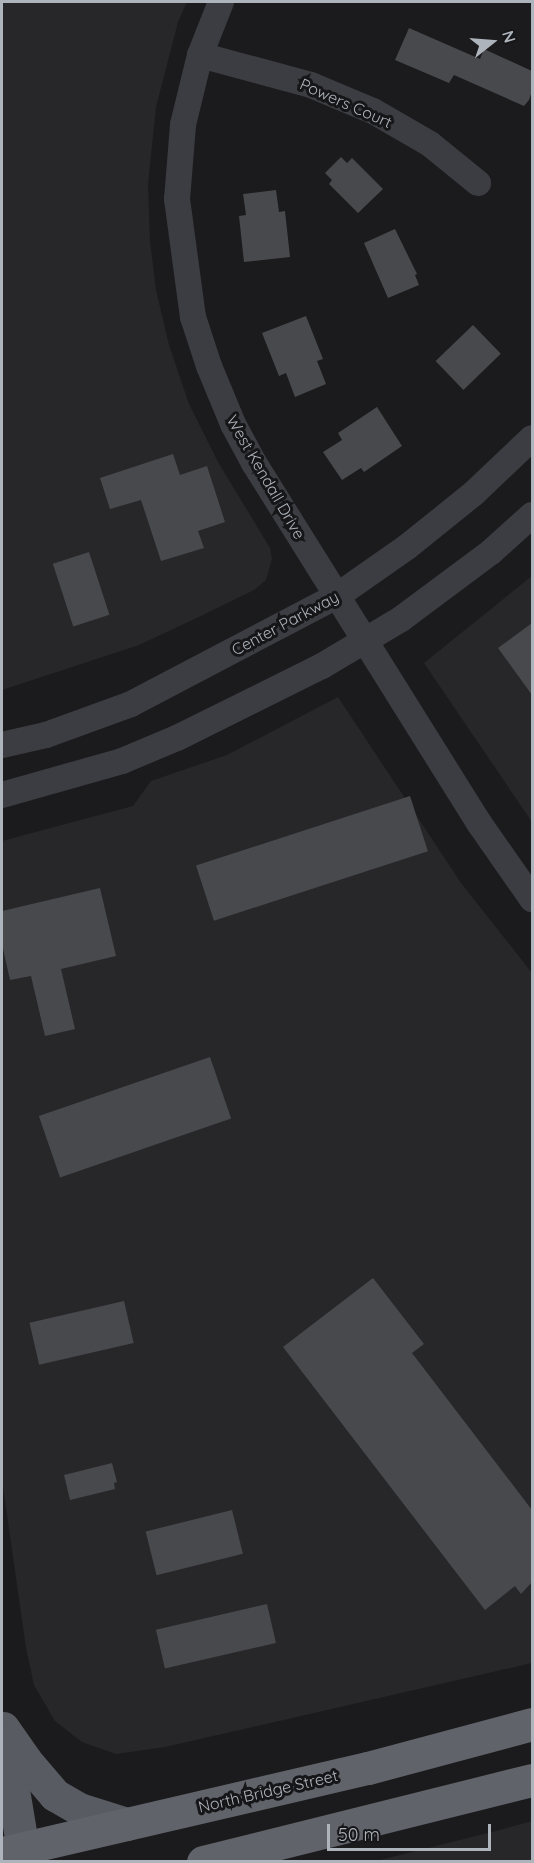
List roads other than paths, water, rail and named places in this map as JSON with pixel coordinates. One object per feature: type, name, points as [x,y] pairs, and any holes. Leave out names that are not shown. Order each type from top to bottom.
[{"type":"highway","name":"North Bridge Street","points":[[16,1854],[127,1824],[368,1768],[532,1724]]},
{"type":"highway","points":[[203,1862],[532,1780]]},
{"type":"main road","points":[[2,1724],[55,1795],[79,1809],[127,1824]]},
{"type":"main road","points":[[2,1724],[16,1854]]},
{"type":"street","name":"West Kendall Drive","points":[[221,2],[200,55],[183,125],[177,199],[193,317],[209,366],[233,424],[254,463],[479,823],[532,899]]},
{"type":"street","name":"Powers Court","points":[[200,55],[311,85],[373,111],[430,144],[478,183]]},
{"type":"street","name":"Center Parkway","points":[[2,745],[46,735],[131,704],[337,596],[407,547],[465,501],[532,438]]},
{"type":"street","points":[[2,795],[122,761],[261,698],[401,619],[491,552],[532,514]]}]
